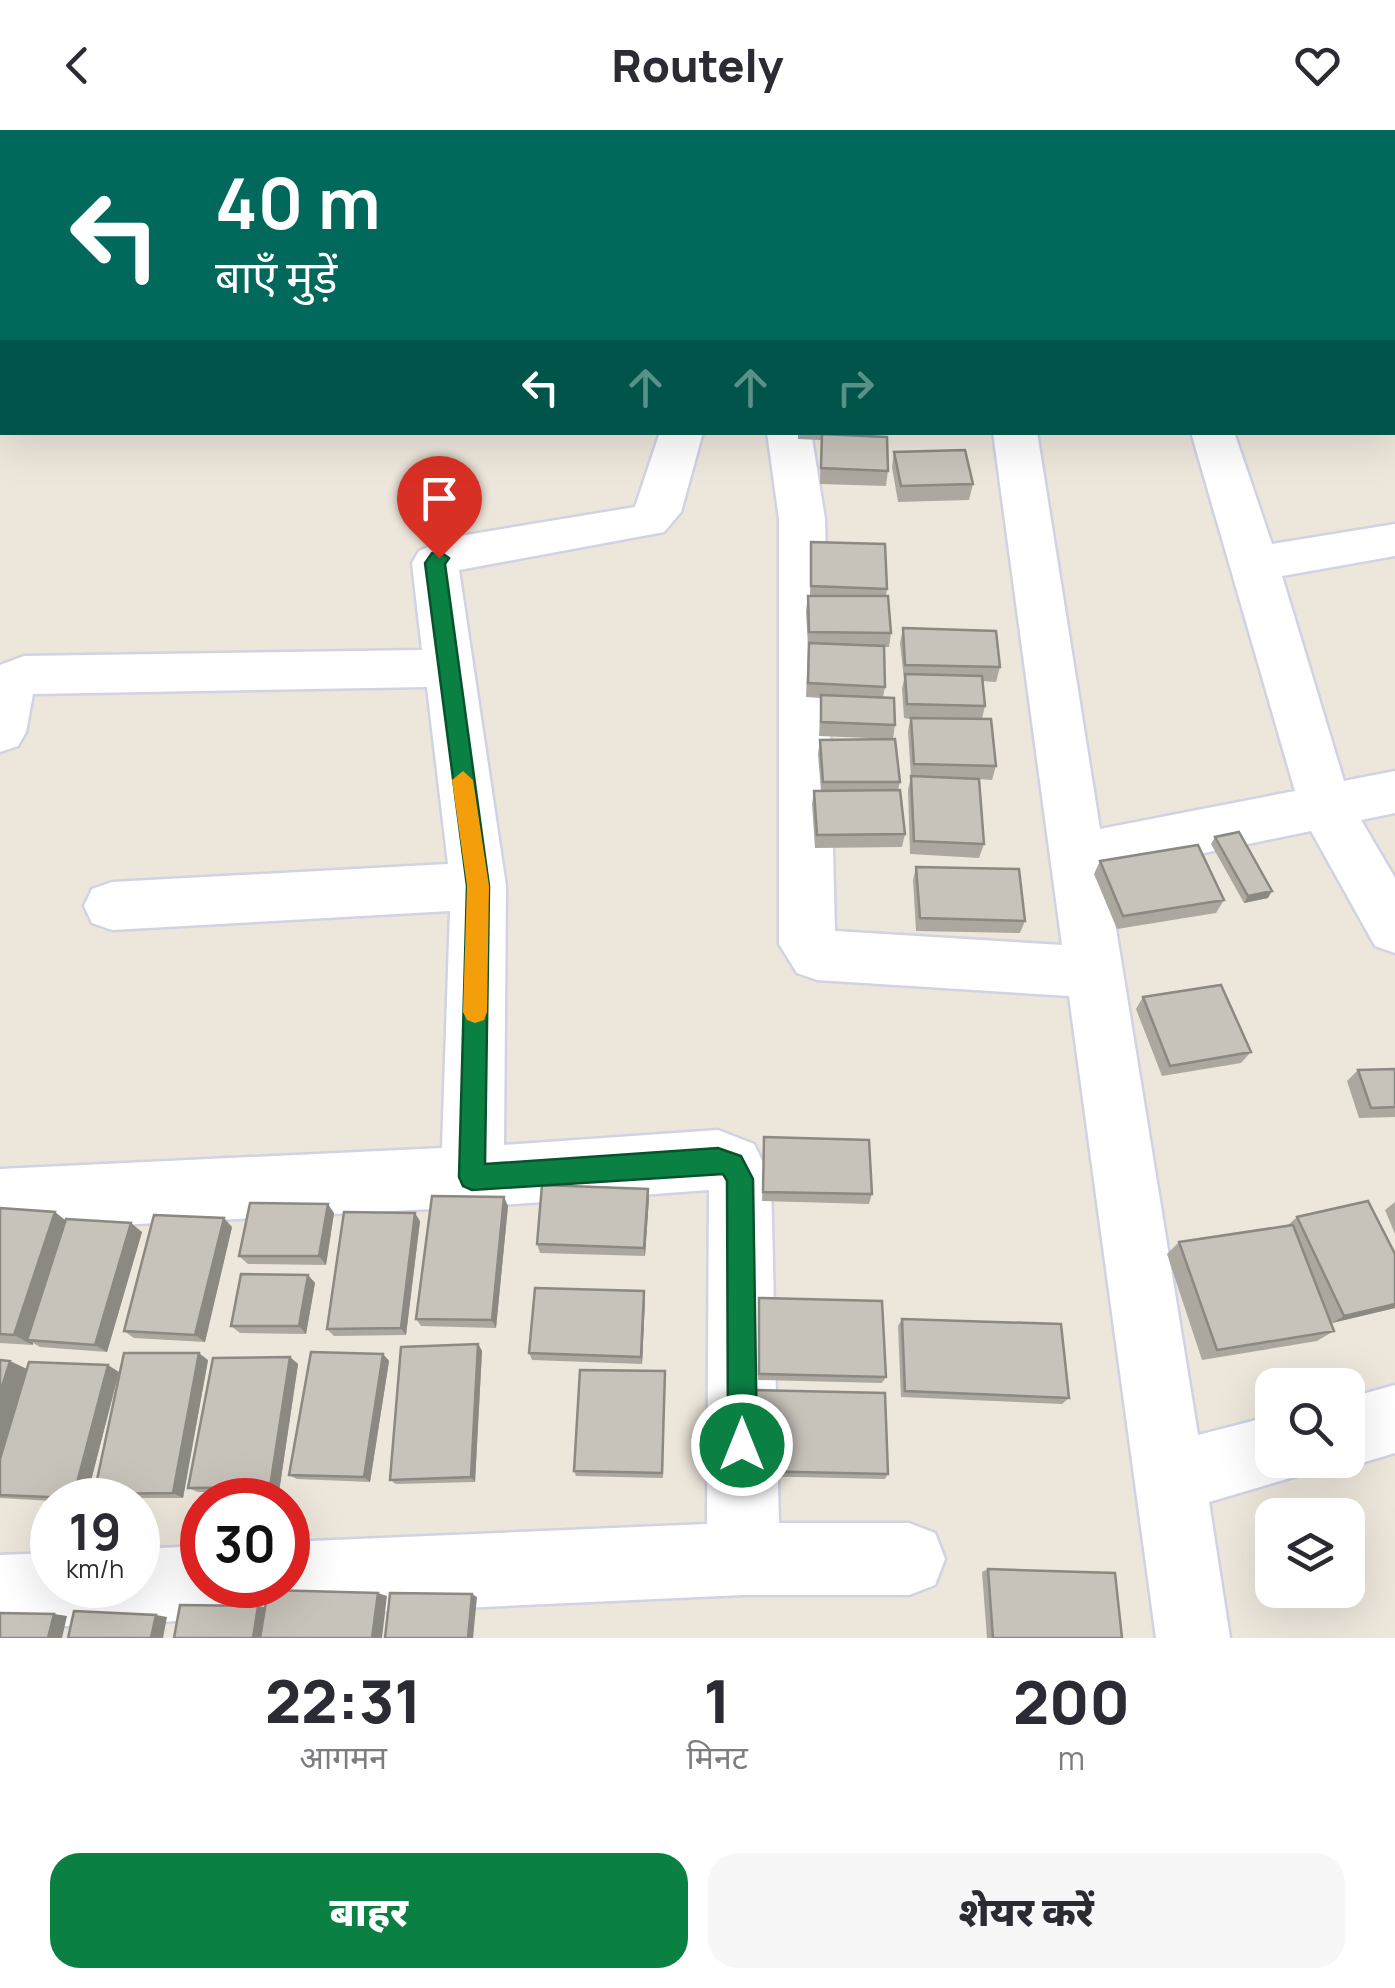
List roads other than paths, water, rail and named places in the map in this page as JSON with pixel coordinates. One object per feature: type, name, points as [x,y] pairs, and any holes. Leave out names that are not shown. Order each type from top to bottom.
[{"type":"street","points":[[472,1177],[478,886],[435,563],[439,558],[648,521],[658,512],[681,435]]},
{"type":"street","points":[[789,435],[802,519],[806,944],[818,955],[1092,972]]},
{"type":"street","points":[[1016,435],[1192,1638]]},
{"type":"street","points":[[1213,435],[1326,808],[1395,929]]},
{"type":"street","points":[[1255,564],[1395,540]]},
{"type":"street","points":[[0,732],[12,681],[24,674],[447,668]]},
{"type":"street","points":[[1080,856],[1395,792]]},
{"type":"street","points":[[112,906],[478,886]]},
{"type":"street","points":[[0,1200],[472,1177],[718,1160],[732,1165],[740,1179],[744,1559]]},
{"type":"street","points":[[1365,1427],[1395,1419]]},
{"type":"street","points":[[1167,1478],[1255,1455]]},
{"type":"street","points":[[310,1578],[744,1559],[909,1559]]},
{"type":"street","points":[[0,1592],[180,1584]]}]
